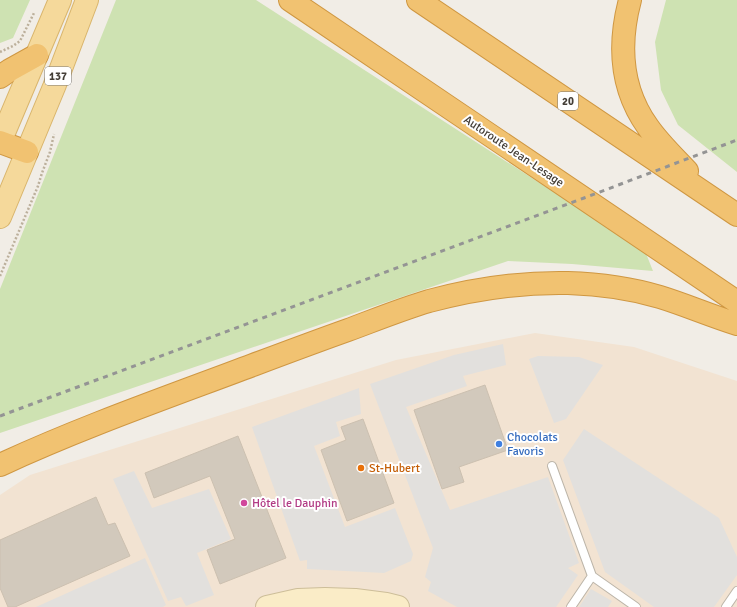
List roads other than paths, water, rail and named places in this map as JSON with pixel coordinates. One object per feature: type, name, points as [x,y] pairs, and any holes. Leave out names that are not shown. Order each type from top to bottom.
[{"type":"highway","name":"Autoroute Jean-Lesage","points":[[290,0],[737,302]]},
{"type":"highway","name":"20","points":[[418,0],[737,214]]},
{"type":"highway","points":[[630,0],[624,28],[623,54],[627,83],[636,107],[648,128],[717,201]]},
{"type":"highway","points":[[0,77],[37,55]]},
{"type":"highway","points":[[0,142],[27,152]]},
{"type":"highway","points":[[3,463],[92,426],[360,325],[416,305],[465,293],[509,286],[544,283],[569,283],[606,286],[660,297],[737,324]]},
{"type":"main road","name":"137","points":[[0,142],[60,0]]},
{"type":"main road","name":"137","points":[[0,217],[88,0]]},
{"type":"street","points":[[266,607],[298,600],[325,599],[355,600],[398,607]]},
{"type":"lane","points":[[552,466],[592,576],[636,607]]},
{"type":"lane","points":[[571,607],[592,576]]},
{"type":"lane","points":[[726,607],[737,591]]},
{"type":"railway","points":[[0,416],[737,140]]},
{"type":"place","name":"Chocolats Favoris","points":[[499,444]]},
{"type":"place","name":"St-Hubert","points":[[361,468]]},
{"type":"place","name":"Hôtel le Dauphin","points":[[244,503]]}]
